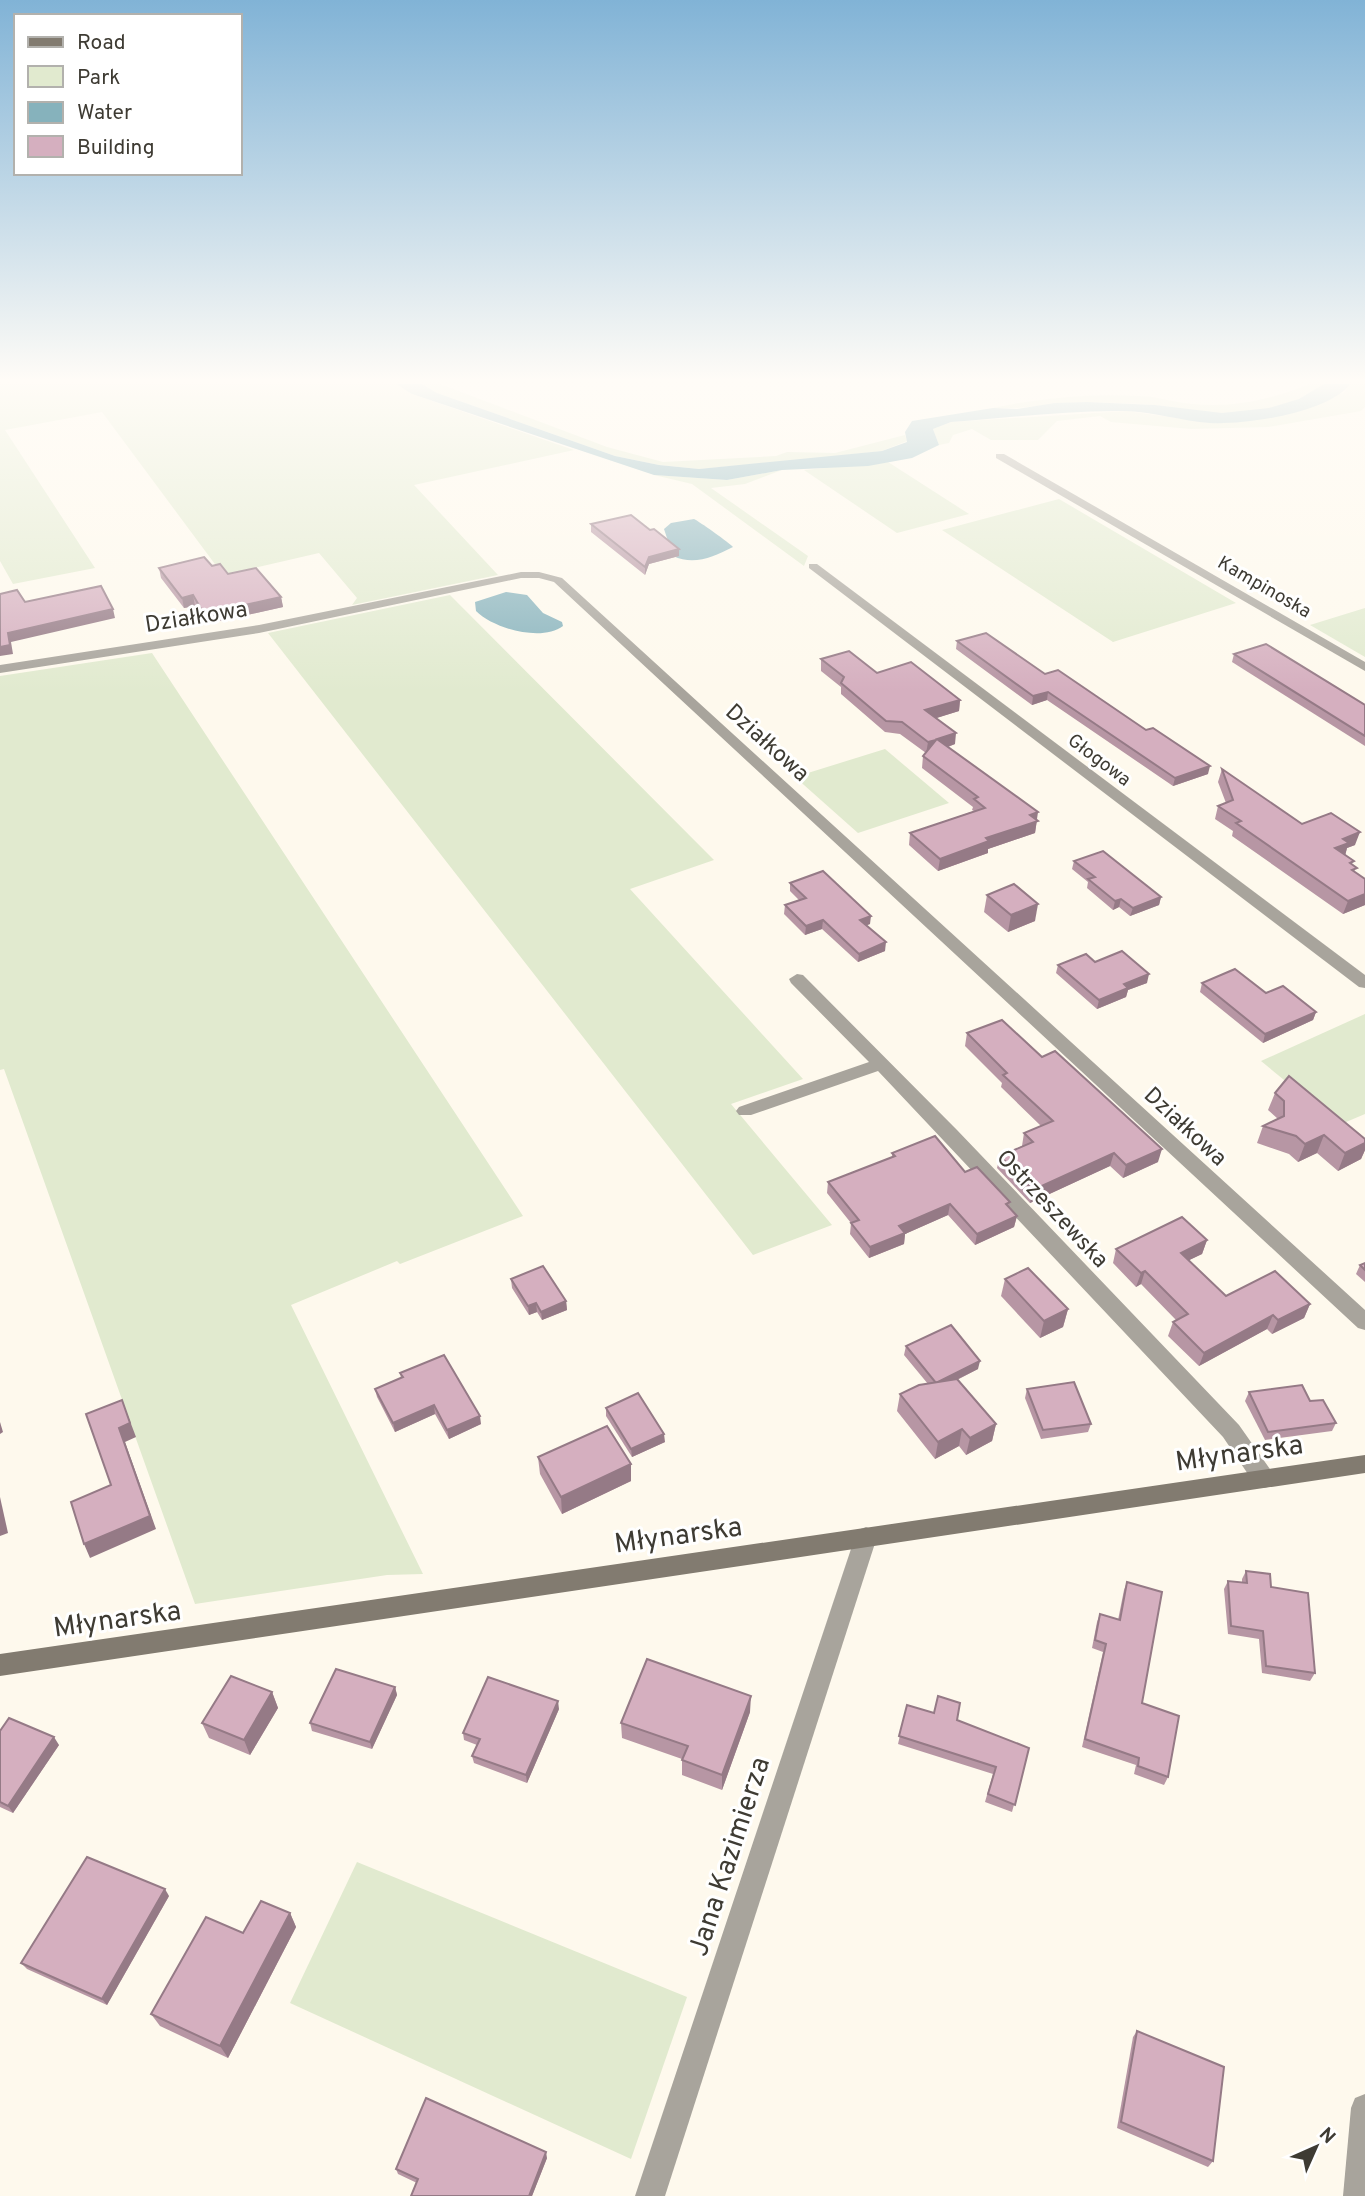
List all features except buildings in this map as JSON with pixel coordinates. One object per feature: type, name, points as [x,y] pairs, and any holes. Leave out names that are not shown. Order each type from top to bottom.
[{"type":"street","name":"Kampinoska","points":[[1053,486],[1365,667]]},
{"type":"street","name":"Głogowa","points":[[813,566],[1365,983]]},
{"type":"street","name":"Działkowa","points":[[0,669],[259,629],[521,575],[539,575],[558,580],[1365,1322]]},
{"type":"street","name":"Ostrzeszewska","points":[[797,979],[1231,1431],[1264,1479]]},
{"type":"street","points":[[745,1111],[881,1064]]},
{"type":"street","name":"Młynarska","points":[[0,1665],[1365,1464]]},
{"type":"street","name":"Jana Kazimierza","points":[[650,2196],[866,1536]]},
{"type":"street","points":[[1358,2196],[1365,2108]]},
{"type":"green space","points":[[0,486],[42,486],[95,568],[13,584],[0,561]]},
{"type":"green space","points":[[157,486],[415,486],[498,575],[352,605],[357,598],[319,553],[223,575]]},
{"type":"green space","points":[[695,486],[724,486],[711,488],[808,556],[804,566]]},
{"type":"green space","points":[[828,486],[926,486],[969,514],[897,533]]},
{"type":"green space","points":[[1059,499],[1236,603],[1113,642],[942,530]]},
{"type":"green space","points":[[450,595],[714,860],[630,889],[803,1079],[731,1104],[832,1225],[753,1255],[268,633]]},
{"type":"green space","points":[[1365,608],[1365,657],[1310,625]]},
{"type":"green space","points":[[152,653],[523,1216],[400,1264],[397,1261],[291,1305],[423,1574],[387,1575],[195,1604],[4,1069],[0,1070],[0,676]]},
{"type":"green space","points":[[885,749],[949,803],[858,833],[795,777]]},
{"type":"green space","points":[[1365,1014],[1365,1114],[1339,1125],[1261,1061]]},
{"type":"green space","points":[[357,1862],[687,1997],[631,2159],[290,2003]]},
{"type":"water","points":[[694,519],[733,547],[711,557],[696,560],[673,556],[664,529],[671,523]]},
{"type":"water","points":[[506,592],[527,595],[543,613],[562,622],[563,626],[543,633],[518,631],[494,623],[476,611],[475,602]]}]
